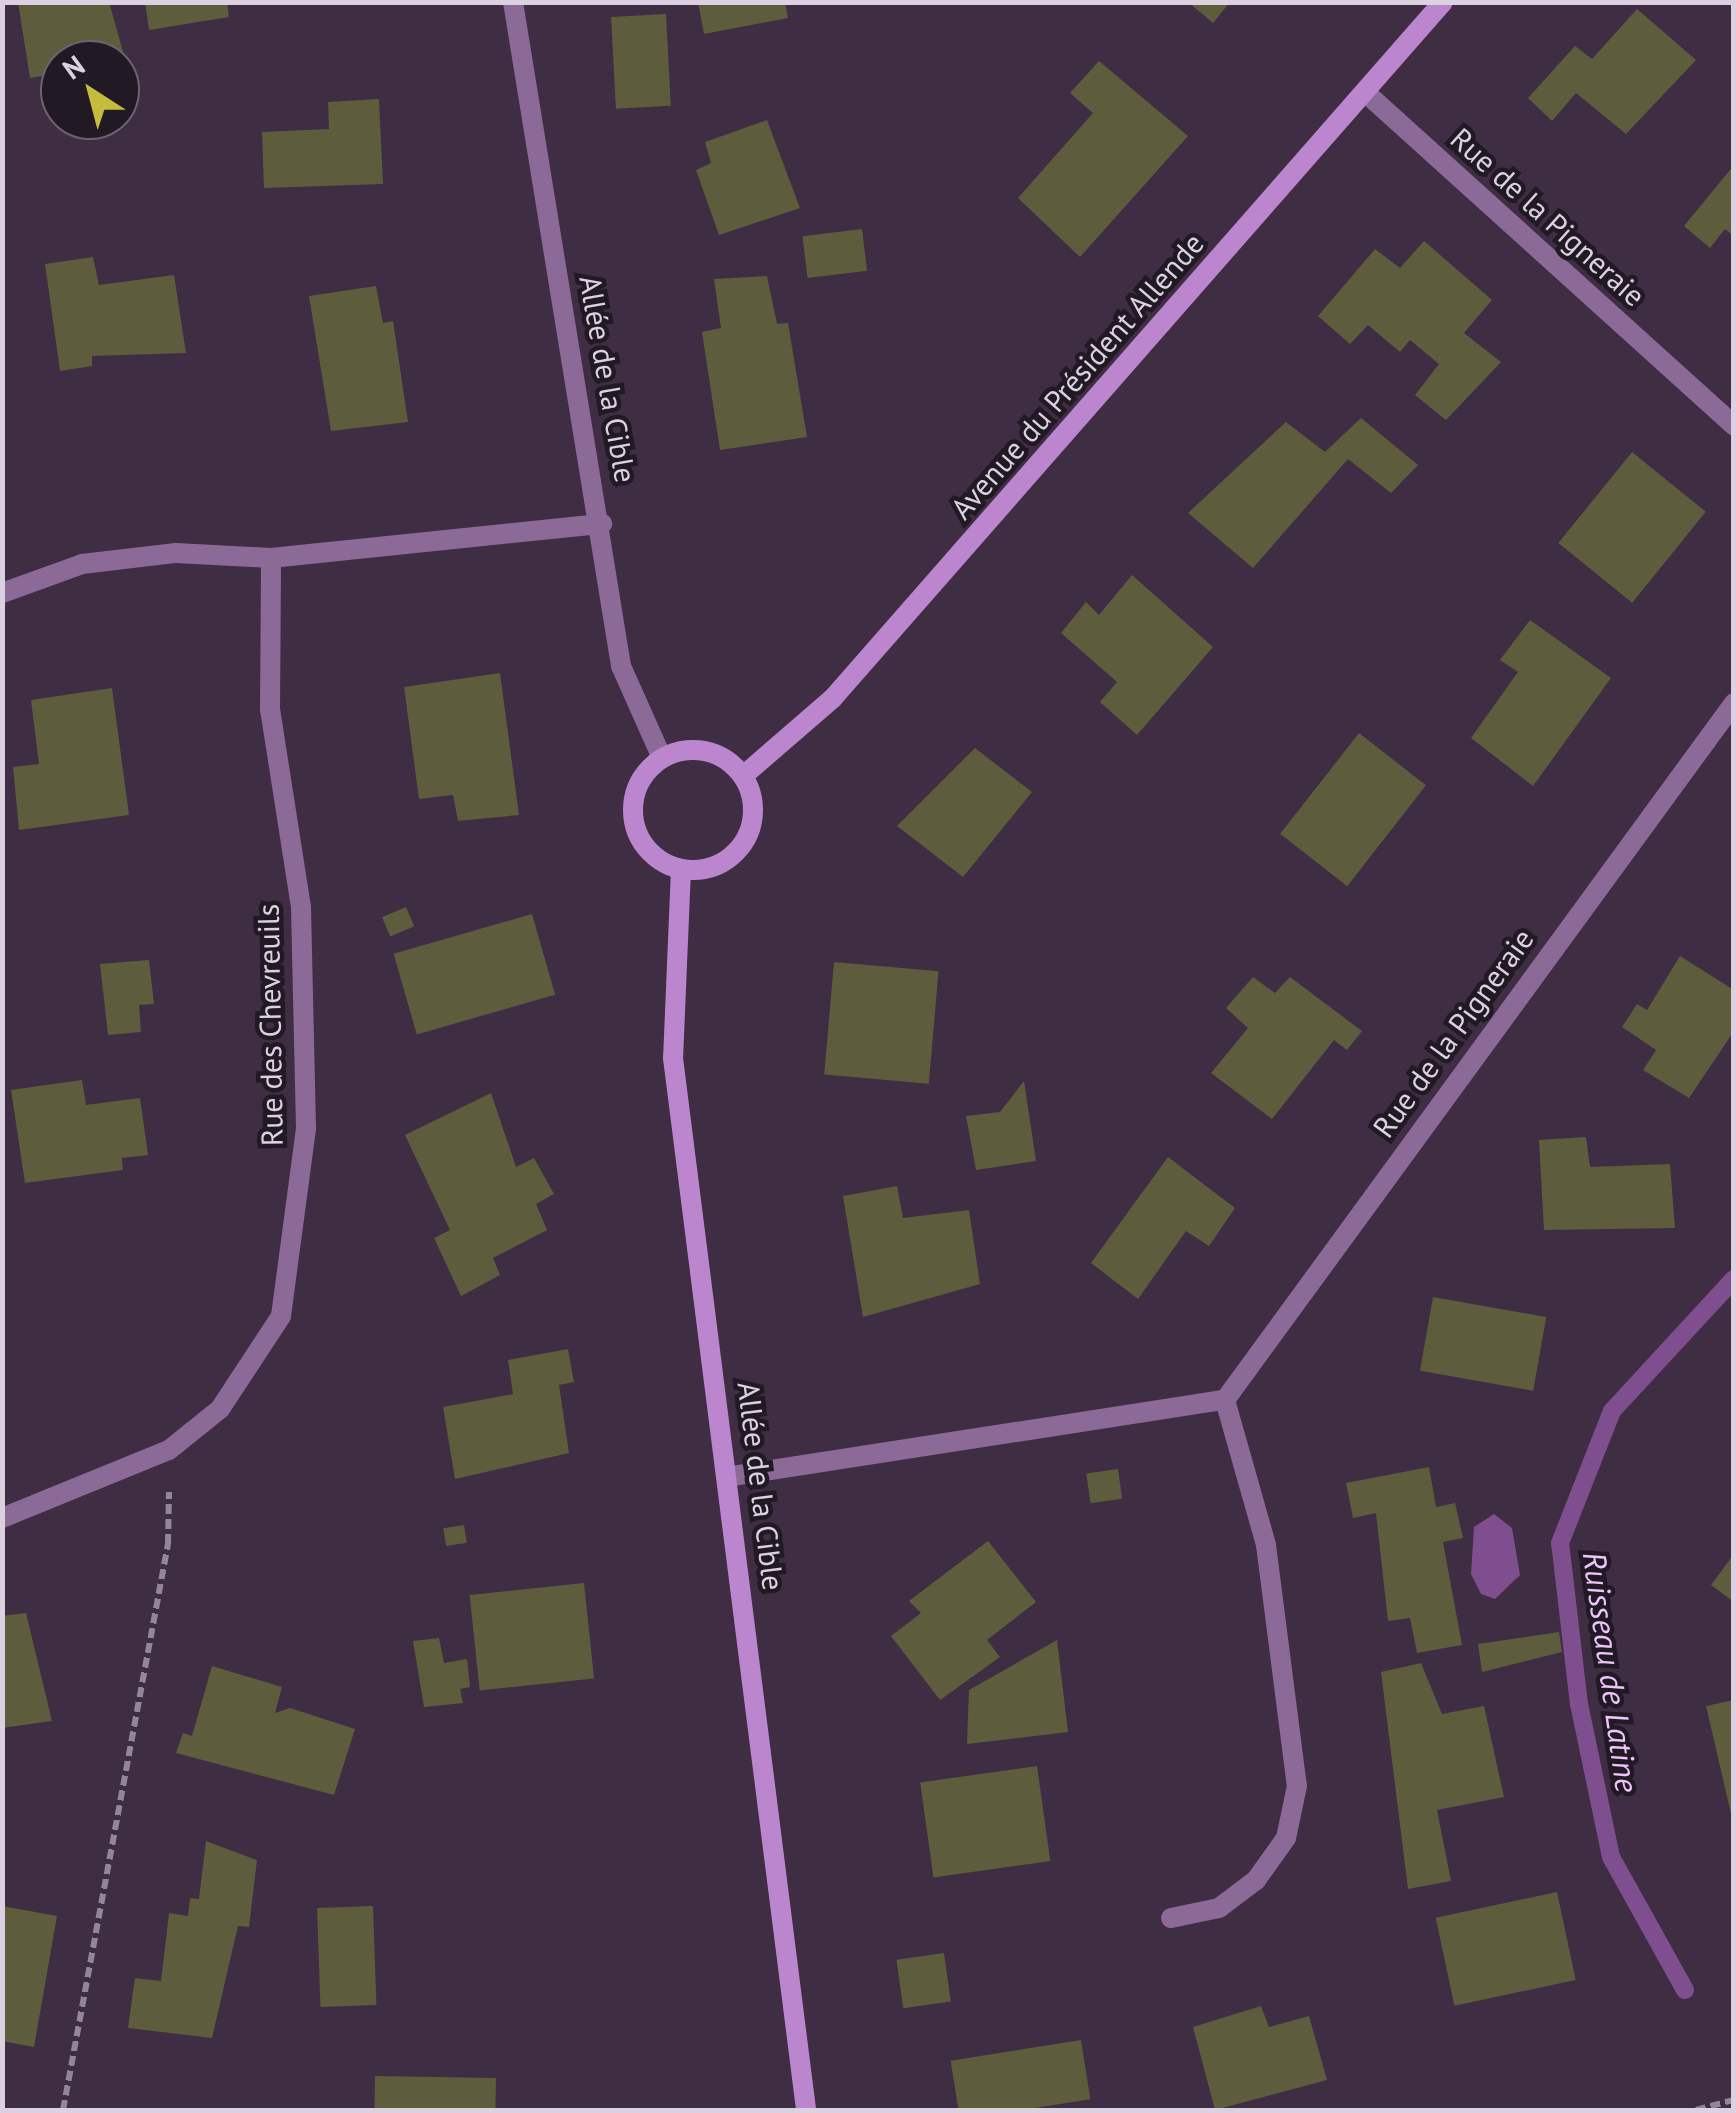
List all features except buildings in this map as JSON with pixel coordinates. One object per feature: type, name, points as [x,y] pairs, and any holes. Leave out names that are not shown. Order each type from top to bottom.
[{"type":"street","name":"Allée de la Cible","points":[[513,2],[602,524],[620,666],[662,758]]},
{"type":"street","name":"Avenue du Président Allende","points":[[742,776],[833,698],[1443,2]]},
{"type":"street","name":"Rue de la Pigneraie","points":[[1366,93],[1734,426]]},
{"type":"street","points":[[2,592],[82,564],[176,553],[271,558],[602,524]]},
{"type":"street","name":"Rue des Chevreuils","points":[[2,1518],[170,1450],[220,1409],[281,1316],[306,1128],[301,907],[270,710],[271,558]]},
{"type":"street","name":"Rue de la Pigneraie","points":[[1225,1400],[1734,703]]},
{"type":"street","points":[[714,754],[742,776],[748,834],[720,863],[682,869],[650,852],[633,820],[638,784],[662,758],[714,754]]},
{"type":"street","name":"Allée de la Cible","points":[[682,869],[673,1058],[732,1476],[806,2110]]},
{"type":"street","points":[[732,1476],[1225,1400],[1266,1544],[1297,1786],[1286,1838],[1256,1880],[1219,1908],[1171,1918]]},
{"type":"path","points":[[63,2110],[168,1544],[170,1450]]},
{"type":"path","points":[[1696,2110],[1734,2100]]},
{"type":"shaded area","points":[[1494,1514],[1512,1528],[1520,1575],[1495,1599],[1481,1594],[1471,1574],[1474,1527]]},
{"type":"waterway","name":"Ruisseau de Latine","points":[[1685,1990],[1611,1857],[1579,1704],[1560,1543],[1612,1411],[1734,1279]]}]
